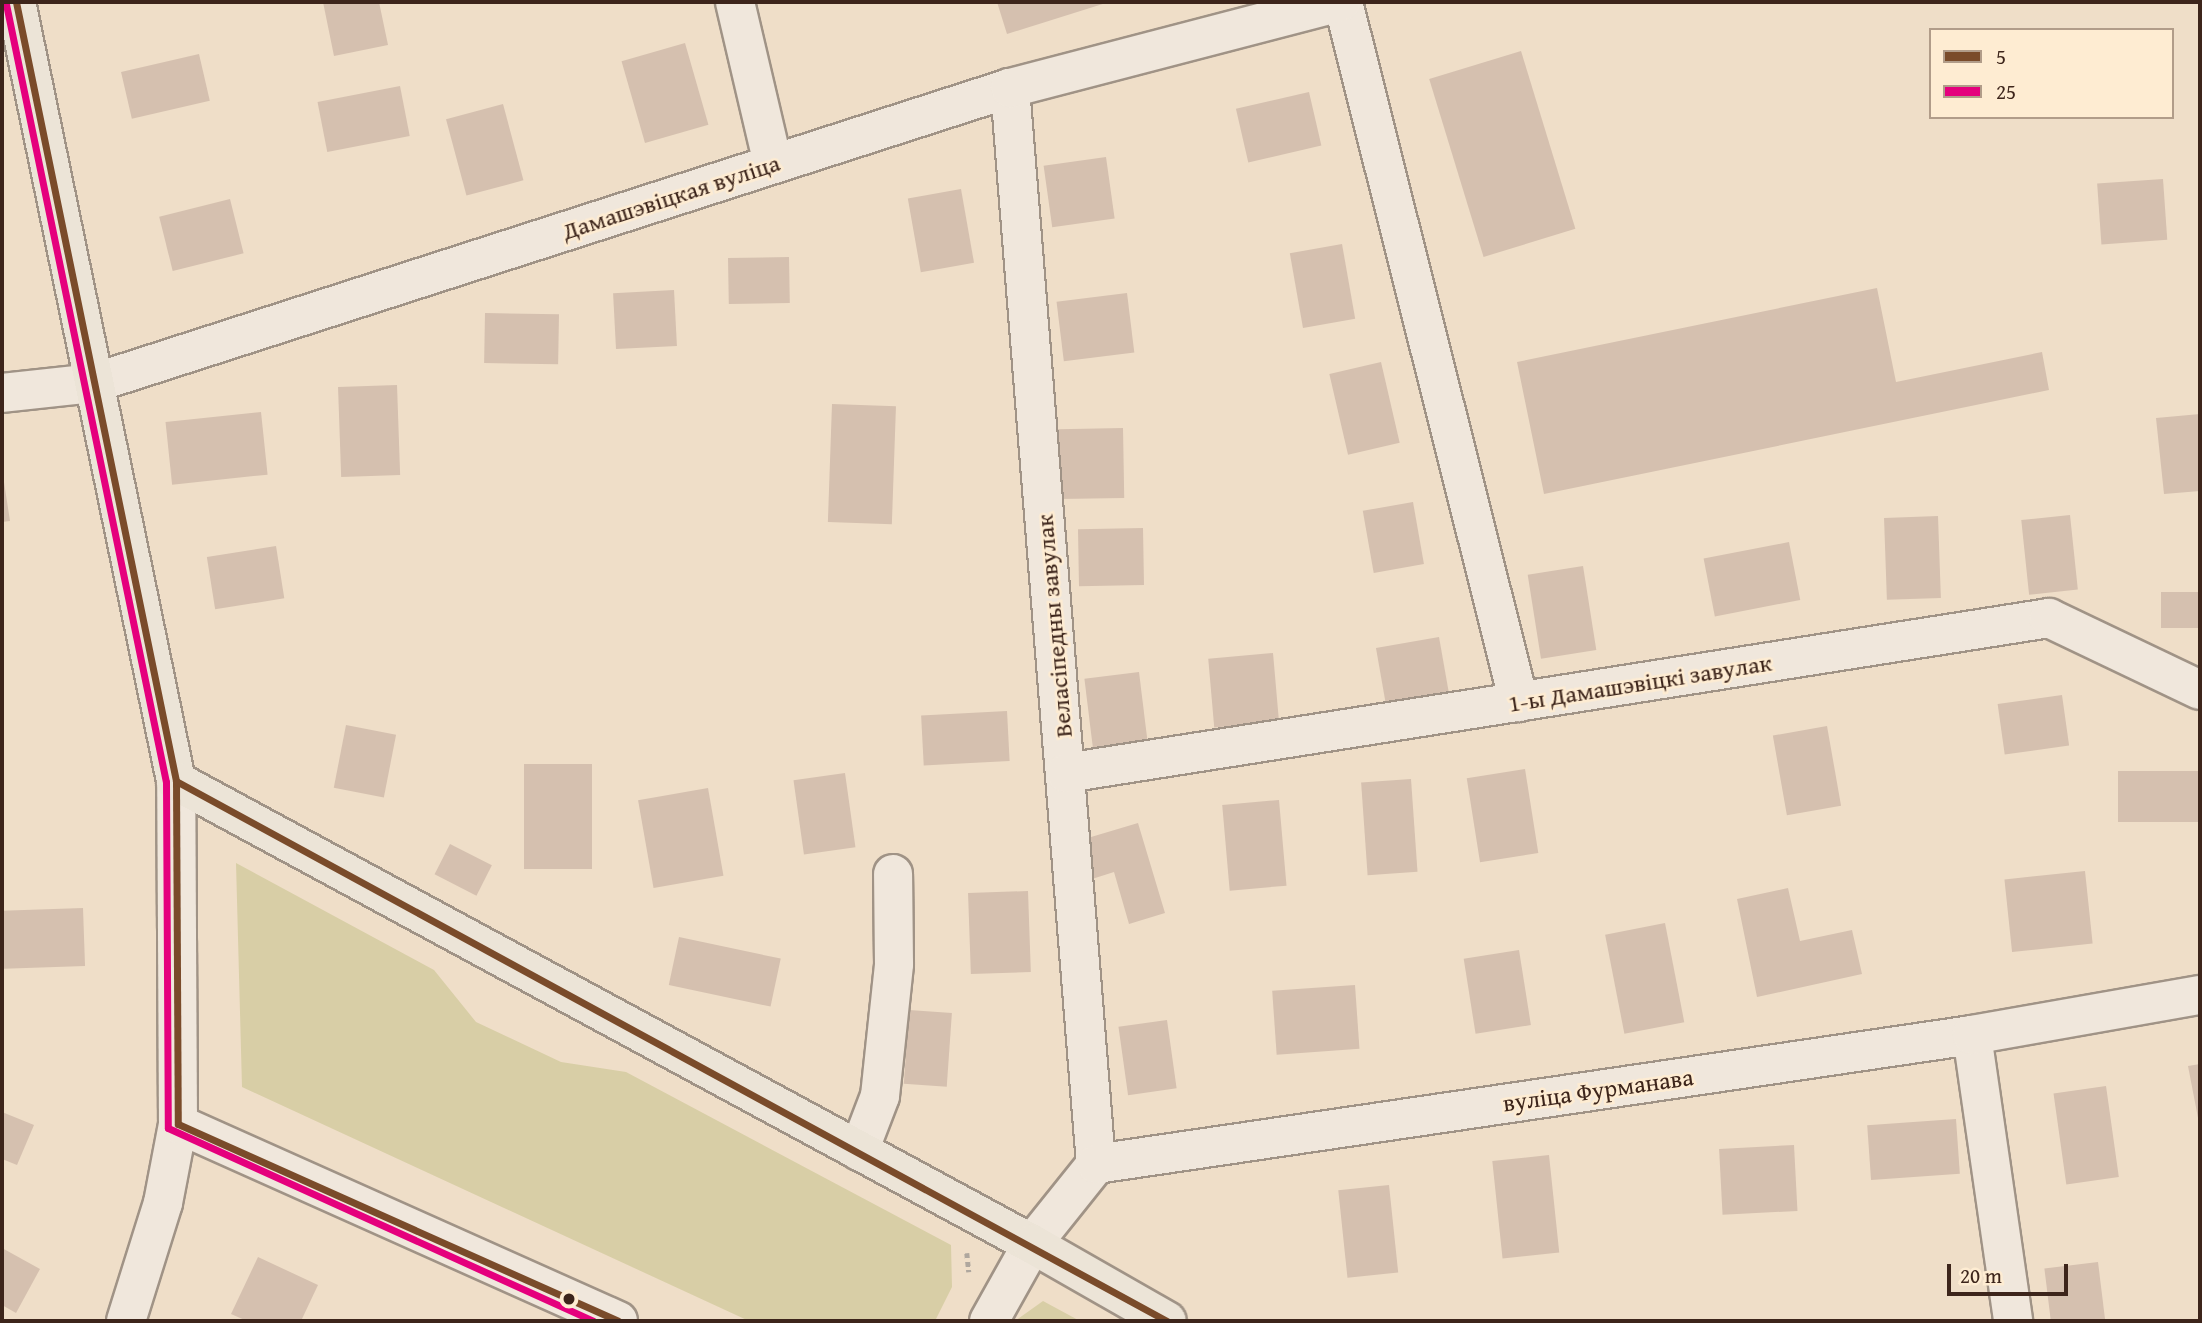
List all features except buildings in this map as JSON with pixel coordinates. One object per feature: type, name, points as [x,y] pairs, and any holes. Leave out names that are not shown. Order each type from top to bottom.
[{"type":"main road","points":[[16,2],[176,781],[1032,1244],[1167,1321]]},
{"type":"street","points":[[734,2],[773,164]]},
{"type":"street","name":"Дамашэвіцкая вуліца","points":[[2,393],[94,383],[1010,88],[1342,2]]},
{"type":"street","points":[[1342,2],[1519,702]]},
{"type":"street","name":"Веласіпедны завулак","points":[[1010,88],[1096,1164]]},
{"type":"street","name":"1-ы Дамашэвіцкі завулак","points":[[1066,773],[2049,618],[2200,690]]},
{"type":"street","points":[[127,1321],[163,1203],[178,1124],[176,781]]},
{"type":"street","points":[[859,1151],[880,1096],[894,964],[893,874]]},
{"type":"street","name":"вуліца Фурманава","points":[[1096,1164],[1972,1035],[2200,995]]},
{"type":"street","points":[[1972,1035],[2013,1321]]},
{"type":"street","points":[[178,1124],[618,1321]]},
{"type":"street","points":[[989,1321],[1032,1244],[1096,1164]]},
{"type":"shaded area","points":[[236,863],[434,970],[476,1022],[561,1062],[626,1072],[951,1245],[952,1287],[935,1321],[749,1321],[242,1087]]},
{"type":"shaded area","points":[[1043,1301],[1080,1321],[1015,1321]]},
{"type":"transit line","name":"5","points":[[16,2],[176,781],[178,1124],[618,1321]]},
{"type":"transit line","name":"25","points":[[6,4],[166,782],[168,1128],[593,1321]]},
{"type":"transit line","name":"5","points":[[176,781],[1167,1321]]}]
